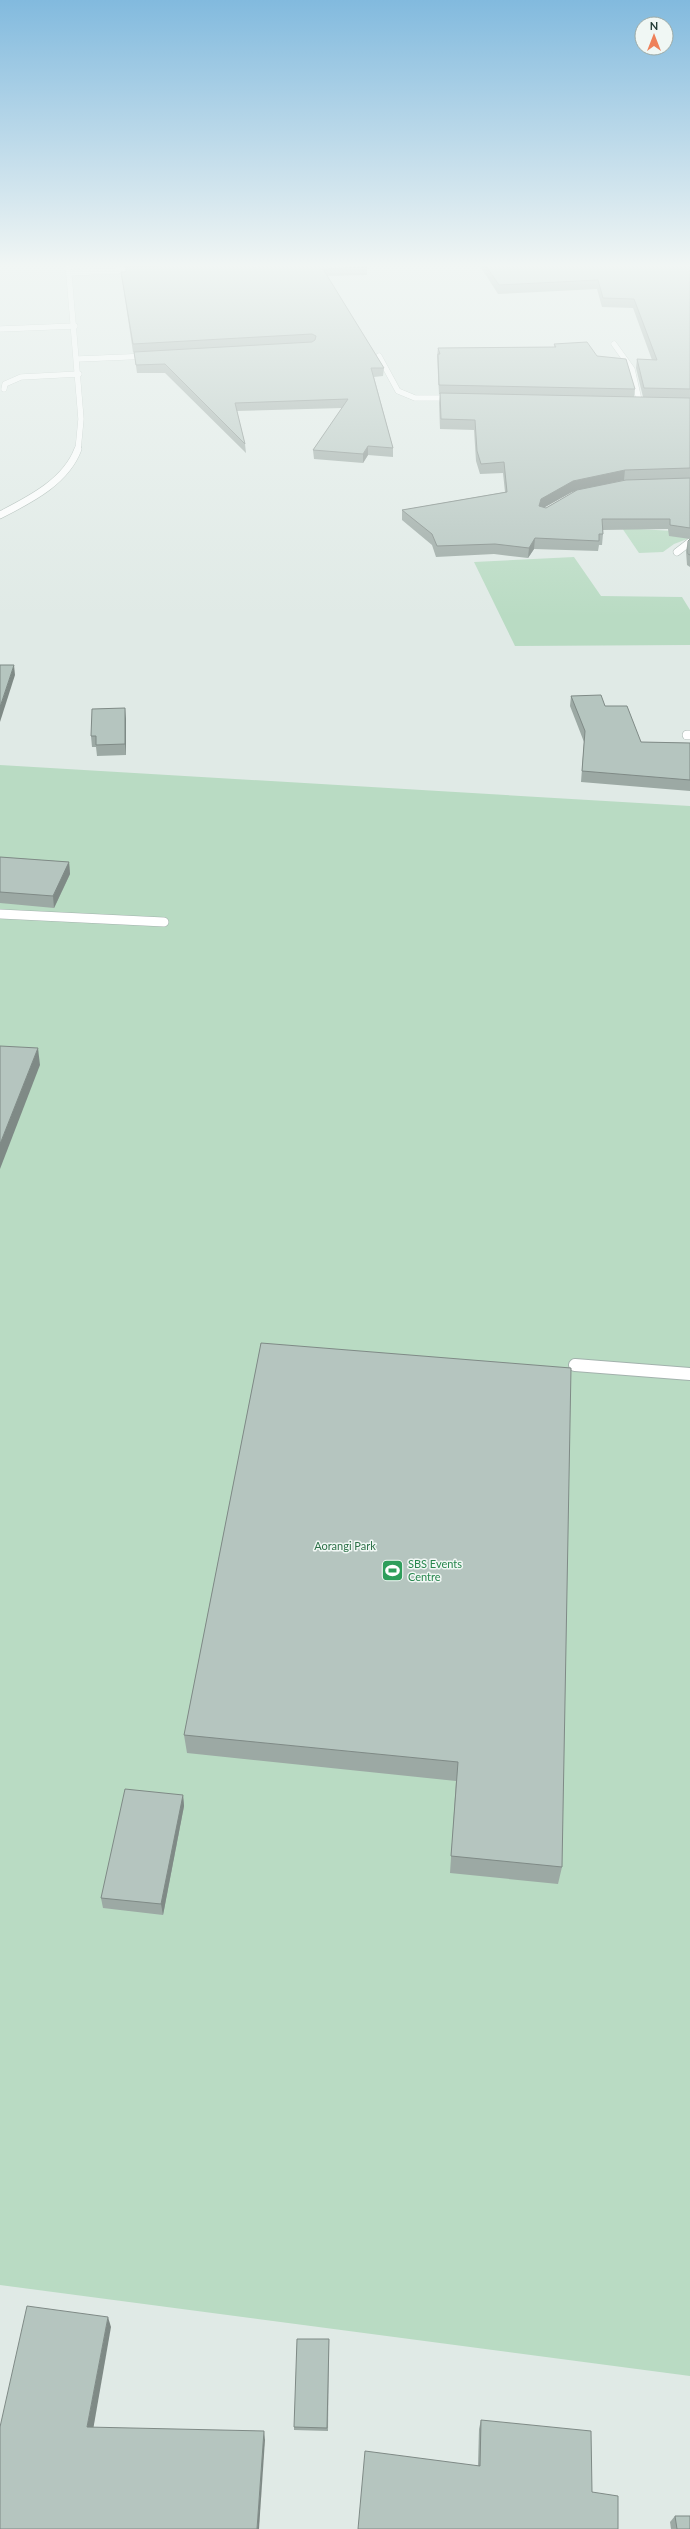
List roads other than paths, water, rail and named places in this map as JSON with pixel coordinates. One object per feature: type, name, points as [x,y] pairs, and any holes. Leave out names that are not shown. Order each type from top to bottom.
[{"type":"street","points":[[4,389],[5,384],[10,381]]},
{"type":"street","points":[[0,515],[43,489],[66,470],[78,452],[81,423],[79,381]]},
{"type":"street","points":[[393,381],[398,391],[415,398],[463,398]]},
{"type":"street","points":[[635,381],[639,400]]},
{"type":"street","points":[[631,400],[646,401]]},
{"type":"street","points":[[677,552],[681,547],[690,542]]},
{"type":"street","points":[[0,914],[164,922]]},
{"type":"street","points":[[575,1365],[639,1372],[690,1374]]},
{"type":"place","name":"SBS Events Centre","points":[[393,1570]]},
{"type":"park label","name":"Aorangi Park","points":[[345,1546]]}]
